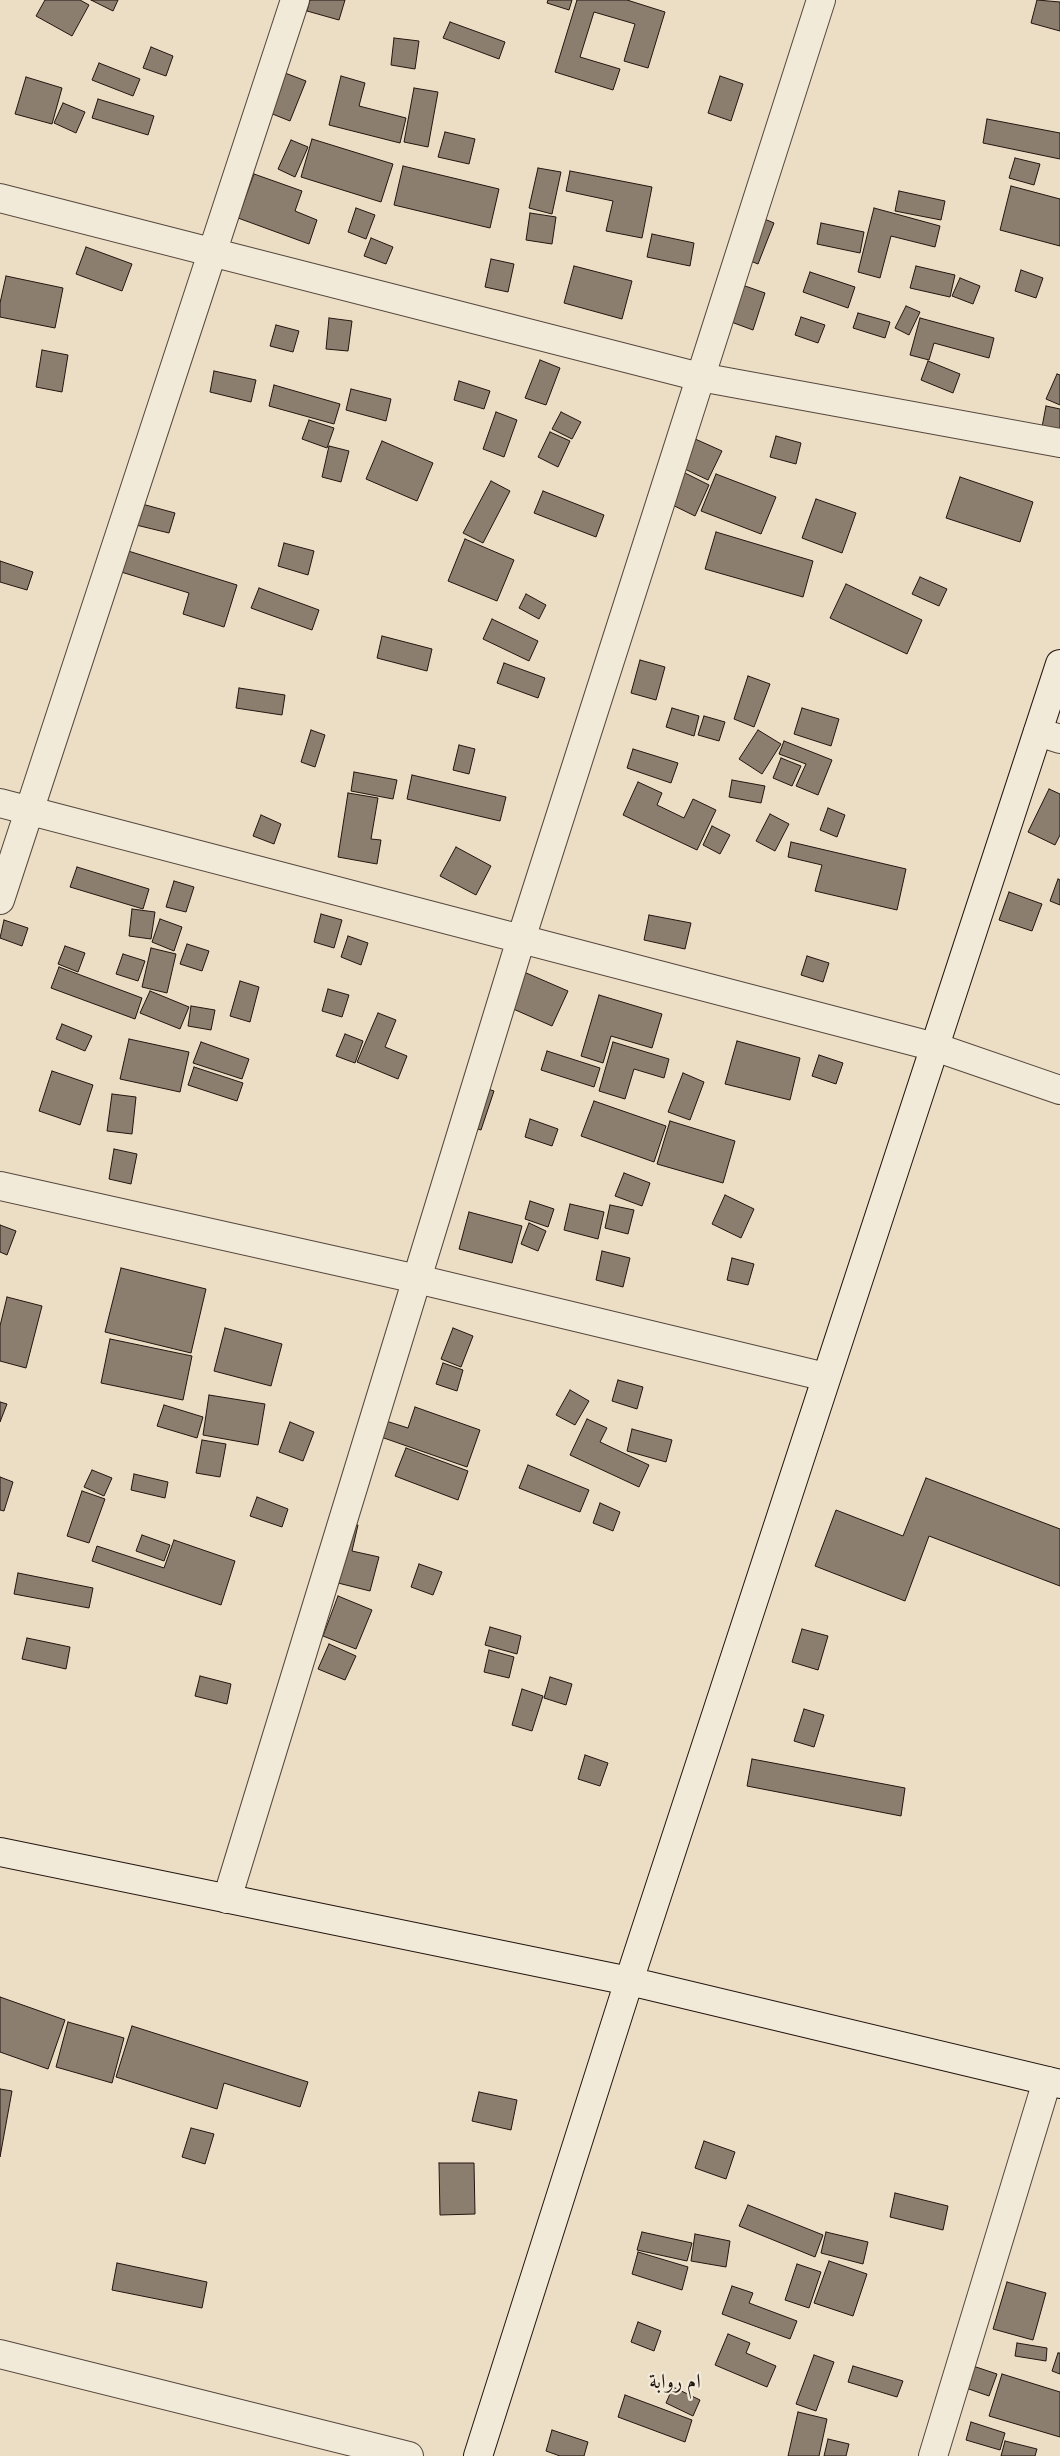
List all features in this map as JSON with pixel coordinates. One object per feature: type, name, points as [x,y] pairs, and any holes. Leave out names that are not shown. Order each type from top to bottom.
[{"type":"street","points":[[0,900],[294,0]]},
{"type":"street","points":[[227,1899],[521,939],[821,0]]},
{"type":"street","points":[[0,198],[212,254],[700,377],[1060,442]]},
{"type":"street","points":[[478,2456],[629,1981],[935,1047],[1049,736],[1060,664]]},
{"type":"street","points":[[0,803],[935,1047],[1060,1090]]},
{"type":"street","points":[[0,1186],[417,1279],[826,1377]]},
{"type":"street","points":[[0,1852],[629,1981],[1054,2082],[933,2456]]},
{"type":"street","points":[[0,2354],[408,2456]]},
{"type":"building","points":[[45,0],[80,0],[89,5],[72,36],[36,16]]},
{"type":"building","points":[[91,0],[118,0],[113,11]]},
{"type":"building","points":[[310,0],[345,0],[339,20],[307,11]]},
{"type":"building","points":[[548,0],[572,0],[569,10],[547,3]]},
{"type":"building","points":[[577,0],[627,0],[665,12],[648,68],[624,61],[635,24],[594,12],[580,57],[620,69],[613,90],[555,72]]},
{"type":"building","points":[[1037,0],[1060,2],[1060,31],[1031,23]]},
{"type":"building","points":[[450,22],[505,42],[499,59],[443,38]]},
{"type":"building","points":[[394,38],[419,41],[415,69],[391,65]]},
{"type":"building","points":[[151,47],[173,56],[166,76],[143,68]]},
{"type":"building","points":[[99,63],[140,79],[133,96],[92,80]]},
{"type":"building","points":[[285,73],[306,81],[290,121],[270,113]]},
{"type":"building","points":[[341,76],[365,83],[359,106],[406,118],[400,143],[329,125]]},
{"type":"building","points":[[720,76],[743,84],[731,121],[708,113]]},
{"type":"building","points":[[26,77],[62,88],[52,124],[15,114]]},
{"type":"building","points":[[414,88],[438,92],[428,147],[404,142]]},
{"type":"building","points":[[98,99],[154,116],[148,135],[92,118]]},
{"type":"building","points":[[63,103],[85,112],[76,133],[54,123]]},
{"type":"building","points":[[987,119],[1060,133],[1060,159],[983,143]]},
{"type":"building","points":[[445,132],[475,139],[469,164],[438,157]]},
{"type":"building","points":[[312,139],[393,164],[381,202],[301,177]]},
{"type":"building","points":[[291,140],[308,147],[295,177],[278,169]]},
{"type":"building","points":[[1015,158],[1040,164],[1034,185],[1009,178]]},
{"type":"building","points":[[403,166],[499,189],[490,228],[394,205]]},
{"type":"building","points":[[538,168],[561,172],[552,214],[529,208]]},
{"type":"building","points":[[570,171],[652,187],[642,238],[606,231],[613,201],[566,191]]},
{"type":"building","points":[[254,174],[302,191],[295,211],[317,220],[309,244],[238,218]]},
{"type":"building","points":[[1011,186],[1060,199],[1060,246],[1000,230]]},
{"type":"building","points":[[899,191],[945,201],[941,220],[895,211]]},
{"type":"building","points":[[356,208],[375,215],[366,239],[348,232]]},
{"type":"building","points":[[874,208],[940,226],[935,247],[891,236],[880,278],[858,272]]},
{"type":"building","points":[[530,213],[556,217],[552,244],[526,240]]},
{"type":"building","points":[[750,213],[774,223],[758,264],[733,254]]},
{"type":"building","points":[[821,223],[864,232],[860,253],[817,244]]},
{"type":"building","points":[[652,234],[694,243],[690,266],[647,257]]},
{"type":"building","points":[[371,238],[393,247],[386,264],[364,256]]},
{"type":"building","points":[[86,247],[132,264],[122,291],[76,274]]},
{"type":"building","points":[[491,259],[514,264],[508,292],[485,287]]},
{"type":"building","points":[[574,266],[632,281],[622,319],[564,303]]},
{"type":"building","points":[[916,266],[955,275],[950,297],[910,288]]},
{"type":"building","points":[[1021,270],[1043,278],[1036,298],[1015,291]]},
{"type":"building","points":[[810,272],[855,287],[848,308],[803,292]]},
{"type":"building","points":[[6,276],[63,288],[55,328],[0,317],[0,303]]},
{"type":"building","points":[[960,278],[980,286],[973,304],[952,296]]},
{"type":"building","points":[[728,280],[765,293],[753,330],[715,316]]},
{"type":"building","points":[[906,306],[920,312],[909,335],[895,328]]},
{"type":"building","points":[[858,313],[890,322],[885,338],[853,328]]},
{"type":"building","points":[[801,317],[825,325],[818,343],[795,335]]},
{"type":"building","points":[[329,318],[352,321],[348,351],[326,349]]},
{"type":"building","points":[[920,318],[994,338],[989,358],[934,343],[929,360],[910,355]]},
{"type":"building","points":[[276,325],[299,331],[293,352],[270,346]]},
{"type":"building","points":[[42,350],[68,355],[62,392],[36,387]]},
{"type":"building","points":[[540,360],[560,368],[546,405],[525,398]]},
{"type":"building","points":[[928,361],[960,374],[953,393],[921,380]]},
{"type":"building","points":[[214,371],[256,380],[251,402],[210,392]]},
{"type":"building","points":[[1057,374],[1060,375],[1060,405],[1046,399]]},
{"type":"building","points":[[459,381],[490,391],[484,409],[454,400]]},
{"type":"building","points":[[274,385],[340,404],[334,424],[269,406]]},
{"type":"building","points":[[351,389],[391,399],[386,421],[346,410]]},
{"type":"building","points":[[1046,406],[1060,409],[1060,432],[1042,427]]},
{"type":"building","points":[[496,412],[517,420],[504,457],[483,449]]},
{"type":"building","points":[[561,412],[581,422],[572,439],[552,429]]},
{"type":"building","points":[[309,420],[334,428],[327,448],[302,439]]},
{"type":"building","points":[[550,432],[570,441],[558,467],[538,457]]},
{"type":"building","points":[[684,434],[722,451],[708,480],[670,462]]},
{"type":"building","points":[[776,436],[801,443],[796,464],[770,457]]},
{"type":"building","points":[[382,441],[433,463],[417,501],[366,479]]},
{"type":"building","points":[[329,446],[349,451],[341,482],[322,477]]},
{"type":"building","points":[[671,466],[709,485],[695,516],[656,497]]},
{"type":"building","points":[[716,474],[776,497],[761,534],[701,511]]},
{"type":"building","points":[[960,477],[1033,502],[1020,542],[946,518]]},
{"type":"building","points":[[491,481],[510,491],[483,543],[463,533]]},
{"type":"building","points":[[543,491],[604,515],[596,537],[534,513]]},
{"type":"building","points":[[816,499],[856,513],[842,553],[802,538]]},
{"type":"building","points":[[142,504],[175,513],[169,533],[136,525]]},
{"type":"building","points":[[716,532],[813,561],[803,597],[705,569]]},
{"type":"building","points":[[465,539],[514,560],[497,601],[448,581]]},
{"type":"building","points":[[284,543],[314,551],[308,575],[278,566]]},
{"type":"building","points":[[125,550],[237,585],[224,627],[183,614],[189,593],[118,571]]},
{"type":"building","points":[[0,561],[33,572],[27,590],[0,582]]},
{"type":"building","points":[[920,577],[947,589],[939,606],[912,594]]},
{"type":"building","points":[[846,584],[922,620],[907,654],[830,618]]},
{"type":"building","points":[[259,588],[319,610],[312,630],[251,608]]},
{"type":"building","points":[[526,594],[546,605],[539,619],[519,608]]},
{"type":"building","points":[[492,619],[538,641],[529,661],[483,639]]},
{"type":"building","points":[[382,636],[432,649],[427,671],[377,658]]},
{"type":"building","points":[[640,660],[665,667],[656,700],[631,693]]},
{"type":"building","points":[[504,663],[545,678],[538,698],[497,683]]},
{"type":"building","points":[[748,676],[770,684],[754,727],[734,719]]},
{"type":"building","points":[[239,688],[285,695],[282,715],[236,708]]},
{"type":"building","points":[[672,708],[699,716],[694,736],[666,727]]},
{"type":"building","points":[[802,708],[839,719],[831,746],[794,734]]},
{"type":"building","points":[[704,716],[725,722],[719,741],[698,735]]},
{"type":"building","points":[[311,730],[325,735],[315,767],[301,762]]},
{"type":"building","points":[[758,730],[781,744],[762,774],[739,759]]},
{"type":"building","points":[[784,741],[832,760],[818,795],[796,786],[806,764],[779,754]]},
{"type":"building","points":[[459,745],[475,749],[469,774],[453,770]]},
{"type":"building","points":[[633,749],[678,763],[671,783],[627,768]]},
{"type":"building","points":[[781,758],[801,766],[792,786],[773,778]]},
{"type":"building","points":[[354,772],[397,780],[393,799],[351,791]]},
{"type":"building","points":[[412,775],[506,797],[500,821],[407,799]]},
{"type":"building","points":[[732,780],[765,786],[761,803],[729,797]]},
{"type":"building","points":[[638,782],[662,793],[657,805],[684,818],[693,799],[716,810],[697,850],[623,815]]},
{"type":"building","points":[[1049,789],[1060,794],[1060,835],[1055,845],[1028,832]]},
{"type":"building","points":[[348,793],[378,798],[371,839],[381,840],[377,864],[338,857]]},
{"type":"building","points":[[828,808],[845,815],[837,837],[820,830]]},
{"type":"building","points":[[770,814],[789,824],[775,851],[756,841]]},
{"type":"building","points":[[261,815],[281,824],[274,844],[253,836]]},
{"type":"building","points":[[712,826],[730,835],[720,854],[703,845]]},
{"type":"building","points":[[791,842],[906,869],[897,910],[815,891],[822,865],[788,857]]},
{"type":"building","points":[[456,847],[491,866],[476,895],[440,876]]},
{"type":"building","points":[[77,867],[149,889],[143,909],[70,887]]},
{"type":"building","points":[[1058,879],[1060,880],[1060,905],[1050,901]]},
{"type":"building","points":[[174,881],[194,887],[186,912],[166,907]]},
{"type":"building","points":[[1009,892],[1042,904],[1032,931],[999,920]]},
{"type":"building","points":[[132,909],[155,912],[151,939],[129,936]]},
{"type":"building","points":[[321,914],[342,920],[334,948],[314,942]]},
{"type":"building","points":[[649,915],[691,923],[685,949],[644,940]]},
{"type":"building","points":[[160,919],[182,927],[174,951],[152,942]]},
{"type":"building","points":[[4,920],[28,928],[22,946],[0,938]]},
{"type":"building","points":[[348,936],[368,943],[361,965],[341,957]]},
{"type":"building","points":[[187,944],[209,951],[202,971],[180,964]]},
{"type":"building","points":[[65,946],[85,953],[78,972],[58,964]]},
{"type":"building","points":[[151,948],[176,954],[167,993],[142,987]]},
{"type":"building","points":[[123,954],[145,961],[138,981],[116,974]]},
{"type":"building","points":[[807,956],[829,963],[823,982],[801,975]]},
{"type":"building","points":[[510,966],[568,991],[552,1026],[495,1001]]},
{"type":"building","points":[[59,967],[142,998],[135,1019],[51,988]]},
{"type":"building","points":[[240,981],[259,987],[250,1022],[230,1016]]},
{"type":"building","points":[[328,989],[349,995],[342,1017],[322,1011]]},
{"type":"building","points":[[150,991],[189,1007],[180,1029],[140,1013]]},
{"type":"building","points":[[599,995],[662,1014],[652,1048],[611,1036],[603,1063],[581,1056]]},
{"type":"building","points":[[191,1006],[215,1010],[211,1030],[188,1026]]},
{"type":"building","points":[[378,1013],[396,1020],[385,1047],[407,1056],[398,1079],[357,1062]]},
{"type":"building","points":[[62,1024],[92,1036],[85,1051],[56,1039]]},
{"type":"building","points":[[345,1034],[363,1041],[355,1063],[336,1056]]},
{"type":"building","points":[[129,1039],[189,1052],[180,1092],[120,1079]]},
{"type":"building","points":[[737,1041],[800,1058],[790,1100],[725,1084]]},
{"type":"building","points":[[201,1042],[249,1059],[242,1079],[193,1063]]},
{"type":"building","points":[[613,1042],[669,1059],[664,1078],[634,1069],[625,1099],[599,1091]]},
{"type":"building","points":[[547,1051],[600,1068],[594,1087],[541,1070]]},
{"type":"building","points":[[819,1055],[843,1063],[836,1084],[812,1076]]},
{"type":"building","points":[[194,1067],[243,1083],[237,1101],[188,1085]]},
{"type":"building","points":[[52,1071],[93,1085],[80,1125],[39,1111]]},
{"type":"building","points":[[683,1073],[704,1082],[690,1120],[668,1112]]},
{"type":"building","points":[[470,1083],[494,1091],[481,1130],[457,1123]]},
{"type":"building","points":[[112,1094],[136,1097],[132,1134],[107,1131]]},
{"type":"building","points":[[594,1101],[666,1126],[654,1162],[581,1136]]},
{"type":"building","points":[[530,1119],[558,1129],[552,1146],[525,1137]]},
{"type":"building","points":[[670,1121],[735,1141],[723,1183],[657,1164]]},
{"type":"building","points":[[114,1149],[137,1154],[131,1184],[109,1179]]},
{"type":"building","points":[[624,1173],[650,1183],[642,1206],[615,1196]]},
{"type":"building","points":[[725,1195],[754,1209],[741,1238],[712,1224]]},
{"type":"building","points":[[530,1201],[554,1209],[548,1227],[525,1219]]},
{"type":"building","points":[[570,1204],[604,1212],[598,1239],[564,1230]]},
{"type":"building","points":[[610,1205],[634,1210],[628,1234],[605,1228]]},
{"type":"building","points":[[469,1212],[522,1226],[512,1263],[459,1249]]},
{"type":"building","points":[[529,1223],[546,1231],[538,1251],[521,1244]]},
{"type":"building","points":[[0,1225],[16,1231],[7,1255],[0,1252]]},
{"type":"building","points":[[602,1251],[630,1258],[623,1287],[596,1280]]},
{"type":"building","points":[[732,1258],[754,1264],[748,1285],[727,1280]]},
{"type":"building","points":[[121,1268],[206,1289],[191,1353],[105,1332]]},
{"type":"building","points":[[7,1297],[42,1306],[26,1368],[0,1361],[0,1326]]},
{"type":"building","points":[[225,1328],[282,1344],[271,1386],[214,1371]]},
{"type":"building","points":[[453,1328],[473,1336],[461,1367],[441,1359]]},
{"type":"building","points":[[110,1339],[192,1356],[183,1400],[101,1383]]},
{"type":"building","points":[[443,1363],[463,1370],[457,1391],[436,1384]]},
{"type":"building","points":[[618,1380],[643,1387],[637,1409],[612,1401]]},
{"type":"building","points":[[570,1390],[589,1401],[575,1425],[556,1415]]},
{"type":"building","points":[[209,1395],[265,1404],[258,1445],[203,1435]]},
{"type":"building","points":[[0,1402],[7,1404],[0,1422]]},
{"type":"building","points":[[164,1405],[203,1417],[197,1438],[157,1426]]},
{"type":"building","points":[[415,1407],[480,1430],[467,1467],[381,1437],[386,1421],[408,1428]]},
{"type":"building","points":[[587,1419],[607,1428],[600,1442],[649,1465],[639,1487],[570,1455]]},
{"type":"building","points":[[290,1422],[314,1432],[303,1461],[279,1452]]},
{"type":"building","points":[[632,1429],[672,1440],[666,1462],[627,1451]]},
{"type":"building","points":[[202,1440],[226,1444],[220,1477],[196,1473]]},
{"type":"building","points":[[406,1448],[468,1471],[458,1500],[395,1476]]},
{"type":"building","points":[[528,1465],[589,1490],[580,1512],[519,1488]]},
{"type":"building","points":[[92,1470],[112,1478],[104,1496],[84,1487]]},
{"type":"building","points":[[134,1474],[168,1482],[165,1498],[131,1490]]},
{"type":"building","points":[[0,1477],[13,1482],[4,1511],[0,1510]]},
{"type":"building","points":[[926,1478],[1060,1529],[1060,1586],[929,1536],[905,1601],[815,1566],[836,1510],[903,1536]]},
{"type":"building","points":[[82,1491],[105,1499],[89,1543],[67,1536]]},
{"type":"building","points":[[257,1497],[288,1509],[282,1527],[250,1516]]},
{"type":"building","points":[[600,1503],[620,1512],[613,1531],[593,1523]]},
{"type":"building","points":[[332,1519],[358,1525],[352,1551],[379,1557],[370,1591],[338,1583],[331,1608],[310,1602]]},
{"type":"building","points":[[142,1535],[170,1545],[164,1561],[136,1551]]},
{"type":"building","points":[[174,1540],[235,1561],[221,1605],[92,1561],[97,1546],[164,1568]]},
{"type":"building","points":[[419,1564],[442,1572],[433,1595],[411,1587]]},
{"type":"building","points":[[18,1573],[93,1588],[89,1608],[14,1594]]},
{"type":"building","points":[[338,1596],[372,1610],[356,1649],[323,1636]]},
{"type":"building","points":[[490,1627],[521,1636],[517,1654],[485,1645]]},
{"type":"building","points":[[802,1629],[828,1636],[818,1670],[792,1662]]},
{"type":"building","points":[[27,1638],[70,1647],[66,1669],[22,1659]]},
{"type":"building","points":[[329,1644],[356,1656],[345,1680],[318,1669]]},
{"type":"building","points":[[489,1650],[514,1657],[509,1678],[484,1672]]},
{"type":"building","points":[[200,1676],[231,1684],[227,1704],[195,1696]]},
{"type":"building","points":[[550,1677],[572,1684],[566,1705],[544,1698]]},
{"type":"building","points":[[522,1689],[543,1696],[532,1731],[512,1725]]},
{"type":"building","points":[[804,1709],[824,1715],[814,1747],[794,1741]]},
{"type":"building","points":[[585,1755],[608,1763],[600,1786],[578,1779]]},
{"type":"building","points":[[752,1759],[905,1788],[901,1816],[747,1786]]},
{"type":"building","points":[[0,1997],[65,2020],[48,2069],[0,2052]]},
{"type":"building","points":[[68,2022],[124,2038],[112,2083],[56,2067]]},
{"type":"building","points":[[132,2026],[308,2082],[300,2107],[224,2083],[217,2109],[116,2077]]},
{"type":"building","points":[[0,2089],[12,2091],[0,2157]]},
{"type":"building","points":[[479,2092],[517,2100],[511,2130],[472,2121]]},
{"type":"building","points":[[191,2128],[214,2134],[205,2164],[182,2157]]},
{"type":"building","points":[[704,2141],[735,2152],[726,2179],[695,2168]]},
{"type":"building","points":[[439,2163],[474,2163],[475,2214],[440,2215]]},
{"type":"building","points":[[895,2193],[948,2206],[943,2230],[890,2217]]},
{"type":"building","points":[[748,2205],[823,2235],[815,2257],[739,2226]]},
{"type":"building","points":[[642,2232],[692,2243],[687,2261],[637,2250]]},
{"type":"building","points":[[826,2232],[868,2242],[863,2264],[821,2253]]},
{"type":"building","points":[[695,2234],[730,2241],[726,2267],[691,2261]]},
{"type":"building","points":[[638,2252],[688,2267],[682,2290],[632,2274]]},
{"type":"building","points":[[829,2261],[867,2274],[853,2316],[814,2303]]},
{"type":"building","points":[[117,2263],[207,2282],[202,2308],[112,2290]]},
{"type":"building","points":[[797,2264],[821,2272],[809,2308],[785,2300]]},
{"type":"building","points":[[1007,2282],[1046,2293],[1033,2340],[993,2329]]},
{"type":"building","points":[[732,2286],[753,2293],[749,2303],[797,2321],[790,2339],[722,2314]]},
{"type":"building","points":[[638,2322],[661,2331],[654,2351],[631,2342]]},
{"type":"building","points":[[728,2334],[750,2343],[746,2353],[776,2366],[767,2387],[715,2365]]},
{"type":"building","points":[[1017,2343],[1047,2348],[1046,2361],[1015,2356]]},
{"type":"building","points":[[1058,2353],[1060,2353],[1060,2374],[1052,2371]]},
{"type":"building","points":[[814,2355],[834,2362],[816,2411],[796,2404]]},
{"type":"building","points":[[970,2365],[997,2374],[989,2396],[963,2387]]},
{"type":"building","points":[[853,2366],[903,2381],[897,2397],[848,2382]]},
{"type":"building","points":[[1002,2374],[1060,2392],[1060,2437],[989,2416]]},
{"type":"building","points":[[673,2387],[700,2400],[693,2416],[666,2403]]},
{"type":"building","points":[[625,2395],[692,2420],[685,2442],[618,2417]]},
{"type":"building","points":[[798,2412],[827,2419],[819,2456],[788,2456]]},
{"type":"building","points":[[971,2422],[1005,2433],[1000,2450],[966,2440]]},
{"type":"building","points":[[552,2430],[588,2442],[584,2456],[560,2456],[546,2451]]},
{"type":"building","points":[[828,2439],[849,2444],[846,2456],[824,2456]]},
{"type":"building","points":[[1005,2441],[1037,2449],[1035,2456],[1001,2456]]},
{"type":"district","name":"ام روابة","points":[[675,2384]]}]
